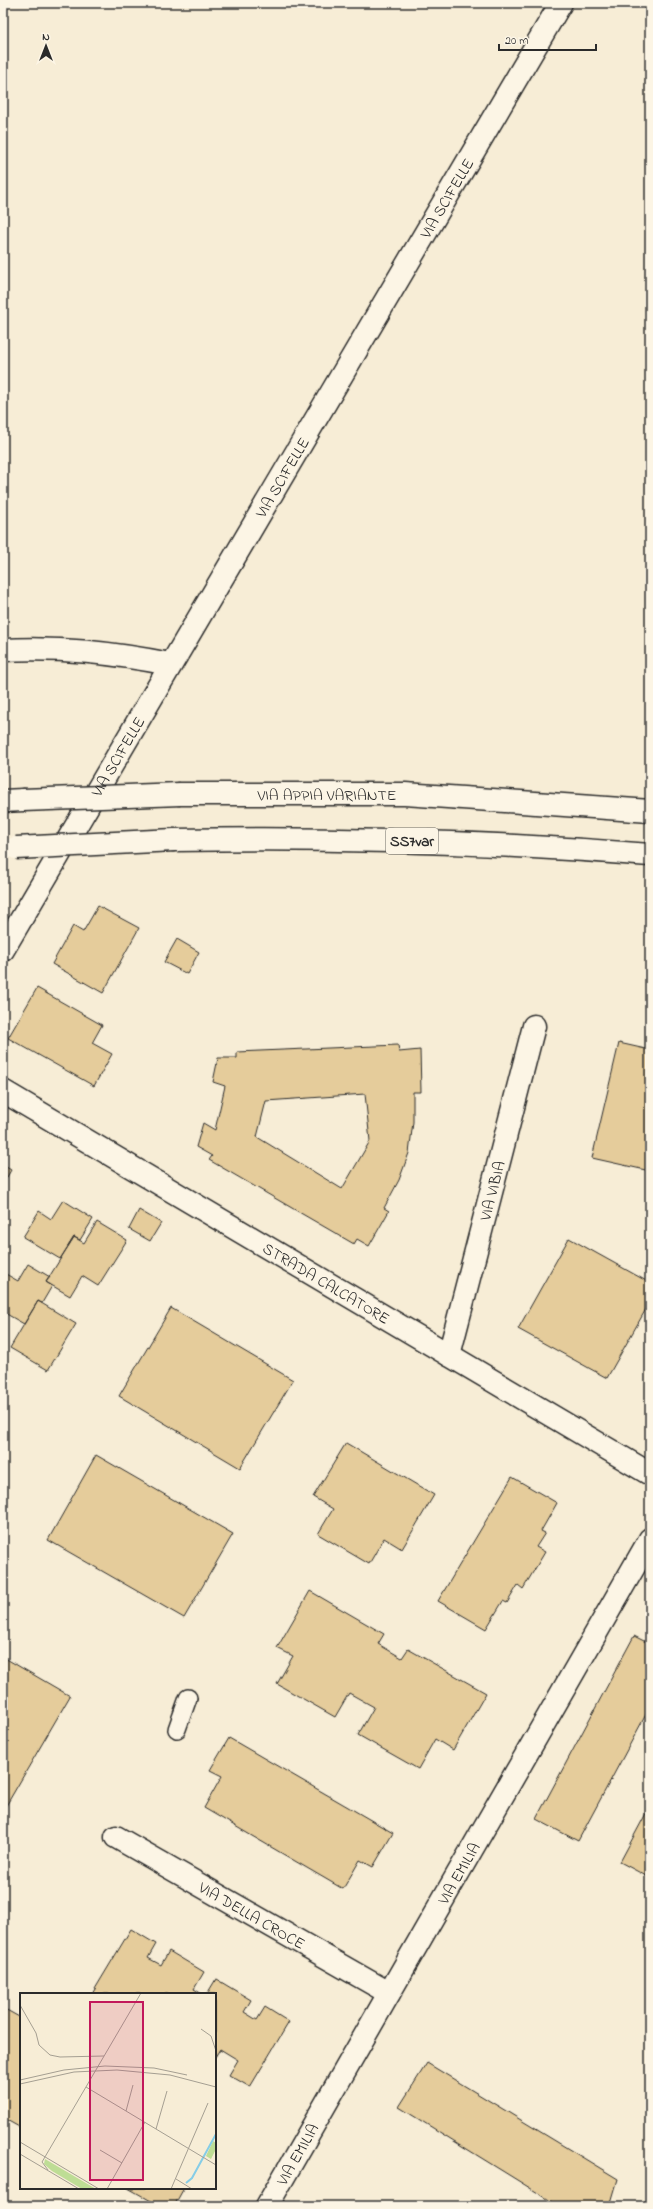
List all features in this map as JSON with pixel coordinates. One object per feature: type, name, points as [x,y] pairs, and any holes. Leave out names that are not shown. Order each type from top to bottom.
[{"type":"main road","name":"VIA SCIFELLE","points":[[3,950],[560,3]]},
{"type":"main road","points":[[3,650],[55,648],[89,651],[170,664]]},
{"type":"main road","name":"VIA APPIA VARIANTE","points":[[13,800],[180,794],[405,794],[650,811]]},
{"type":"main road","name":"SS7var","points":[[10,848],[174,840],[300,839],[507,844],[650,855]]},
{"type":"main road","name":"VIA VIBIA","points":[[449,1355],[534,1026]]},
{"type":"main road","name":"STRADA CALCATORE","points":[[3,1091],[650,1474]]},
{"type":"main road","name":"VIA EMILIA","points":[[267,2206],[650,1539]]},
{"type":"main road","name":"VIA DELLA CROCE","points":[[116,1837],[389,1993]]},
{"type":"lane","points":[[177,1729],[188,1698]]},
{"type":"building","points":[[98,906],[139,928],[103,993],[52,964],[73,926],[83,932]]},
{"type":"building","points":[[177,939],[199,952],[187,974],[164,962]]},
{"type":"building","points":[[37,988],[102,1025],[92,1043],[112,1054],[94,1086],[8,1038]]},
{"type":"building","points":[[619,1043],[650,1050],[650,1171],[592,1158]]},
{"type":"building","points":[[398,1045],[399,1052],[420,1050],[421,1092],[413,1092],[413,1122],[409,1153],[399,1180],[384,1208],[389,1211],[369,1246],[357,1239],[354,1244],[209,1160],[212,1156],[196,1147],[203,1123],[215,1130],[225,1086],[213,1082],[218,1058],[237,1058],[237,1052]],"holes":[[[365,1094],[370,1141],[342,1189],[257,1137],[266,1101]]]},
{"type":"building","points":[[3,1165],[11,1170],[3,1184]]},
{"type":"building","points":[[63,1200],[93,1219],[80,1240],[74,1237],[60,1259],[23,1237],[39,1211],[51,1219]]},
{"type":"building","points":[[139,1210],[161,1223],[150,1241],[129,1229]]},
{"type":"building","points":[[97,1222],[127,1240],[98,1286],[82,1276],[70,1296],[46,1282],[74,1237],[84,1243]]},
{"type":"building","points":[[569,1238],[650,1283],[650,1302],[607,1378],[518,1329]]},
{"type":"building","points":[[28,1264],[50,1277],[46,1282],[52,1286],[42,1303],[38,1301],[24,1324],[3,1312],[3,1275],[4,1273],[18,1281]]},
{"type":"building","points":[[38,1301],[76,1324],[48,1370],[10,1348]]},
{"type":"building","points":[[171,1308],[293,1380],[240,1468],[119,1396]]},
{"type":"building","points":[[346,1443],[434,1495],[402,1549],[384,1538],[369,1564],[318,1534],[333,1509],[313,1497]]},
{"type":"building","points":[[96,1455],[233,1534],[184,1618],[48,1540]]},
{"type":"building","points":[[512,1477],[557,1503],[541,1531],[545,1533],[536,1547],[545,1552],[523,1589],[518,1585],[507,1603],[503,1601],[486,1629],[438,1601]]},
{"type":"building","points":[[310,1591],[384,1634],[378,1644],[402,1658],[408,1649],[486,1693],[453,1750],[435,1739],[418,1769],[358,1735],[374,1707],[349,1693],[335,1717],[277,1684],[293,1656],[277,1648]]},
{"type":"building","points":[[634,1636],[650,1644],[650,1707],[578,1841],[536,1819]]},
{"type":"building","points":[[3,1657],[70,1696],[3,1811]]},
{"type":"building","points":[[229,1738],[393,1833],[373,1867],[360,1860],[343,1889],[204,1808],[222,1776],[210,1770]]},
{"type":"building","points":[[650,1806],[650,1878],[620,1862]]},
{"type":"building","points":[[131,1929],[156,1944],[148,1958],[161,1965],[169,1951],[204,1972],[194,1989],[200,1993],[93,1993]]},
{"type":"building","points":[[216,1979],[251,2000],[244,2012],[257,2020],[265,2007],[289,2022],[250,2087],[229,2075],[238,2060],[220,2049],[216,2055],[216,1993],[208,1993]]},
{"type":"building","points":[[3,2008],[20,2017],[20,2127],[3,2118]]},
{"type":"building","points":[[427,2063],[618,2179],[610,2206],[559,2206],[399,2107]]},
{"type":"building","points":[[130,2189],[183,2189],[174,2206],[160,2206]]}]
